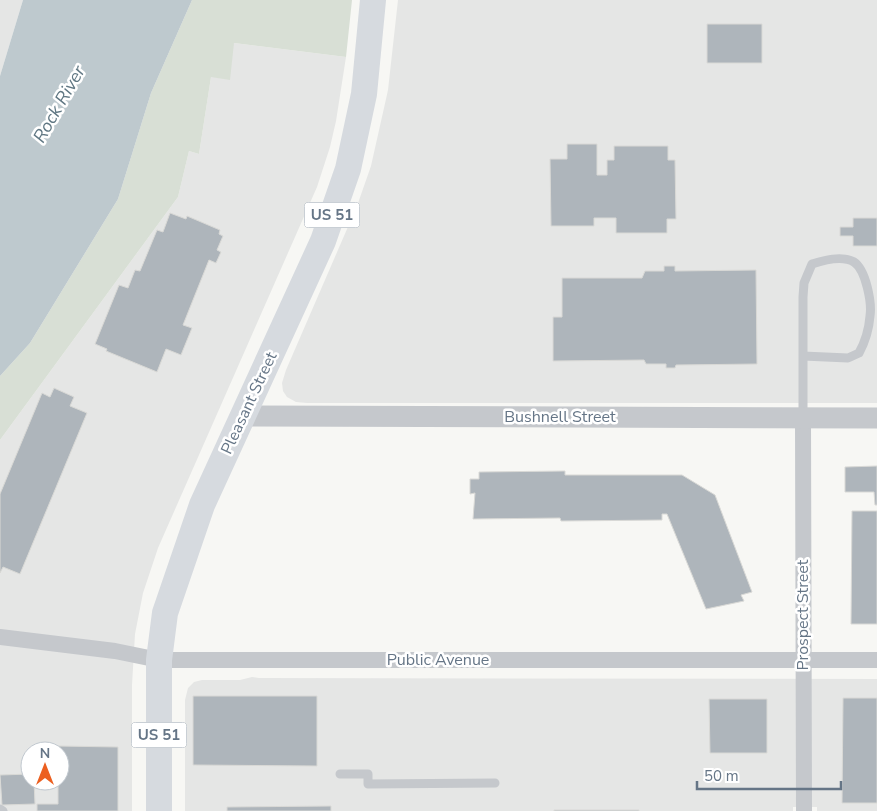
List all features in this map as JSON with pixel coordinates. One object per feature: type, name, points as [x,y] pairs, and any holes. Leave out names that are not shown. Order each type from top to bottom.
[{"type":"main road","name":"Pleasant Street","points":[[159,811],[160,660],[165,612],[202,505],[323,241],[348,169],[364,94],[373,0]]},
{"type":"street","name":"Bushnell Street","points":[[242,416],[877,418]]},
{"type":"street","name":"Prospect Street","points":[[803,419],[804,811]]},
{"type":"street","name":"Public Avenue","points":[[0,637],[115,651],[160,660],[877,660]]},
{"type":"lane","points":[[803,356],[848,358],[859,353],[865,341],[871,315],[863,272],[854,262],[839,258],[812,264],[804,283],[803,356],[803,419]]},
{"type":"lane","points":[[340,774],[368,774],[368,784],[496,783]]},
{"type":"shaded area","points":[[0,0],[23,0],[0,76]]},
{"type":"shaded area","points":[[192,0],[352,0],[346,57],[234,43],[230,80],[211,77],[199,154],[189,151],[178,197],[0,440],[0,376],[30,343],[118,199],[151,93]]},
{"type":"shaded area","points":[[398,0],[877,0],[877,403],[307,403],[296,402],[287,397],[283,391],[282,383],[286,370],[357,206],[371,166],[388,90]]},
{"type":"shaded area","points":[[234,43],[346,57],[336,121],[317,187],[158,548],[143,593],[135,634],[132,685],[132,811],[0,811],[0,440],[178,197],[189,151],[199,154],[211,77]]},
{"type":"shaded area","points":[[252,677],[877,679],[877,811],[817,811],[817,807],[793,807],[793,811],[185,811],[185,700],[188,688],[194,682],[202,680],[240,680]]},
{"type":"water","name":"Rock River","points":[[23,0],[192,0],[151,93],[118,199],[30,343],[0,376],[0,76]]},
{"type":"building","points":[[707,24],[762,24],[762,63],[707,63]]},
{"type":"building","points":[[567,144],[597,144],[597,175],[607,175],[607,160],[614,160],[614,146],[668,146],[668,160],[675,160],[676,219],[667,219],[667,233],[616,233],[616,218],[594,218],[594,226],[551,226],[550,159],[567,159]]},
{"type":"building","points":[[170,213],[186,219],[187,216],[220,230],[219,234],[223,236],[217,250],[221,252],[216,263],[209,260],[183,325],[192,328],[181,355],[166,349],[157,372],[106,351],[107,349],[95,344],[119,285],[128,288],[135,270],[140,271],[157,230],[163,232]]},
{"type":"building","points":[[853,218],[877,218],[877,246],[853,246],[853,236],[840,236],[840,227],[853,227]]},
{"type":"building","points":[[664,266],[675,266],[675,271],[756,270],[757,364],[676,365],[675,368],[666,368],[666,364],[646,364],[644,360],[553,361],[553,317],[562,317],[562,278],[642,278],[645,271],[664,271]]},
{"type":"building","points":[[54,388],[74,397],[70,406],[87,413],[20,574],[3,567],[0,573],[0,494],[42,393],[50,397]]},
{"type":"building","points":[[877,466],[877,505],[875,505],[874,492],[845,492],[845,467]]},
{"type":"building","points":[[565,471],[565,475],[682,475],[715,495],[752,592],[741,595],[744,601],[706,609],[667,514],[662,514],[662,520],[561,521],[560,518],[473,519],[475,493],[470,494],[470,479],[479,479],[479,472]]},
{"type":"building","points":[[852,511],[877,511],[877,624],[851,624]]},
{"type":"building","points":[[193,696],[317,696],[317,766],[193,765]]},
{"type":"building","points":[[843,698],[877,698],[877,803],[842,803]]},
{"type":"building","points":[[709,699],[767,699],[767,753],[710,753]]},
{"type":"building","points":[[70,746],[118,747],[118,811],[37,811],[37,804],[58,804],[58,791],[70,791]]},
{"type":"building","points":[[20,774],[20,791],[34,791],[35,804],[2,805],[0,775]]},
{"type":"building","points":[[331,806],[331,811],[227,811],[227,807]]},
{"type":"building","points":[[639,810],[639,811],[554,811]]}]
